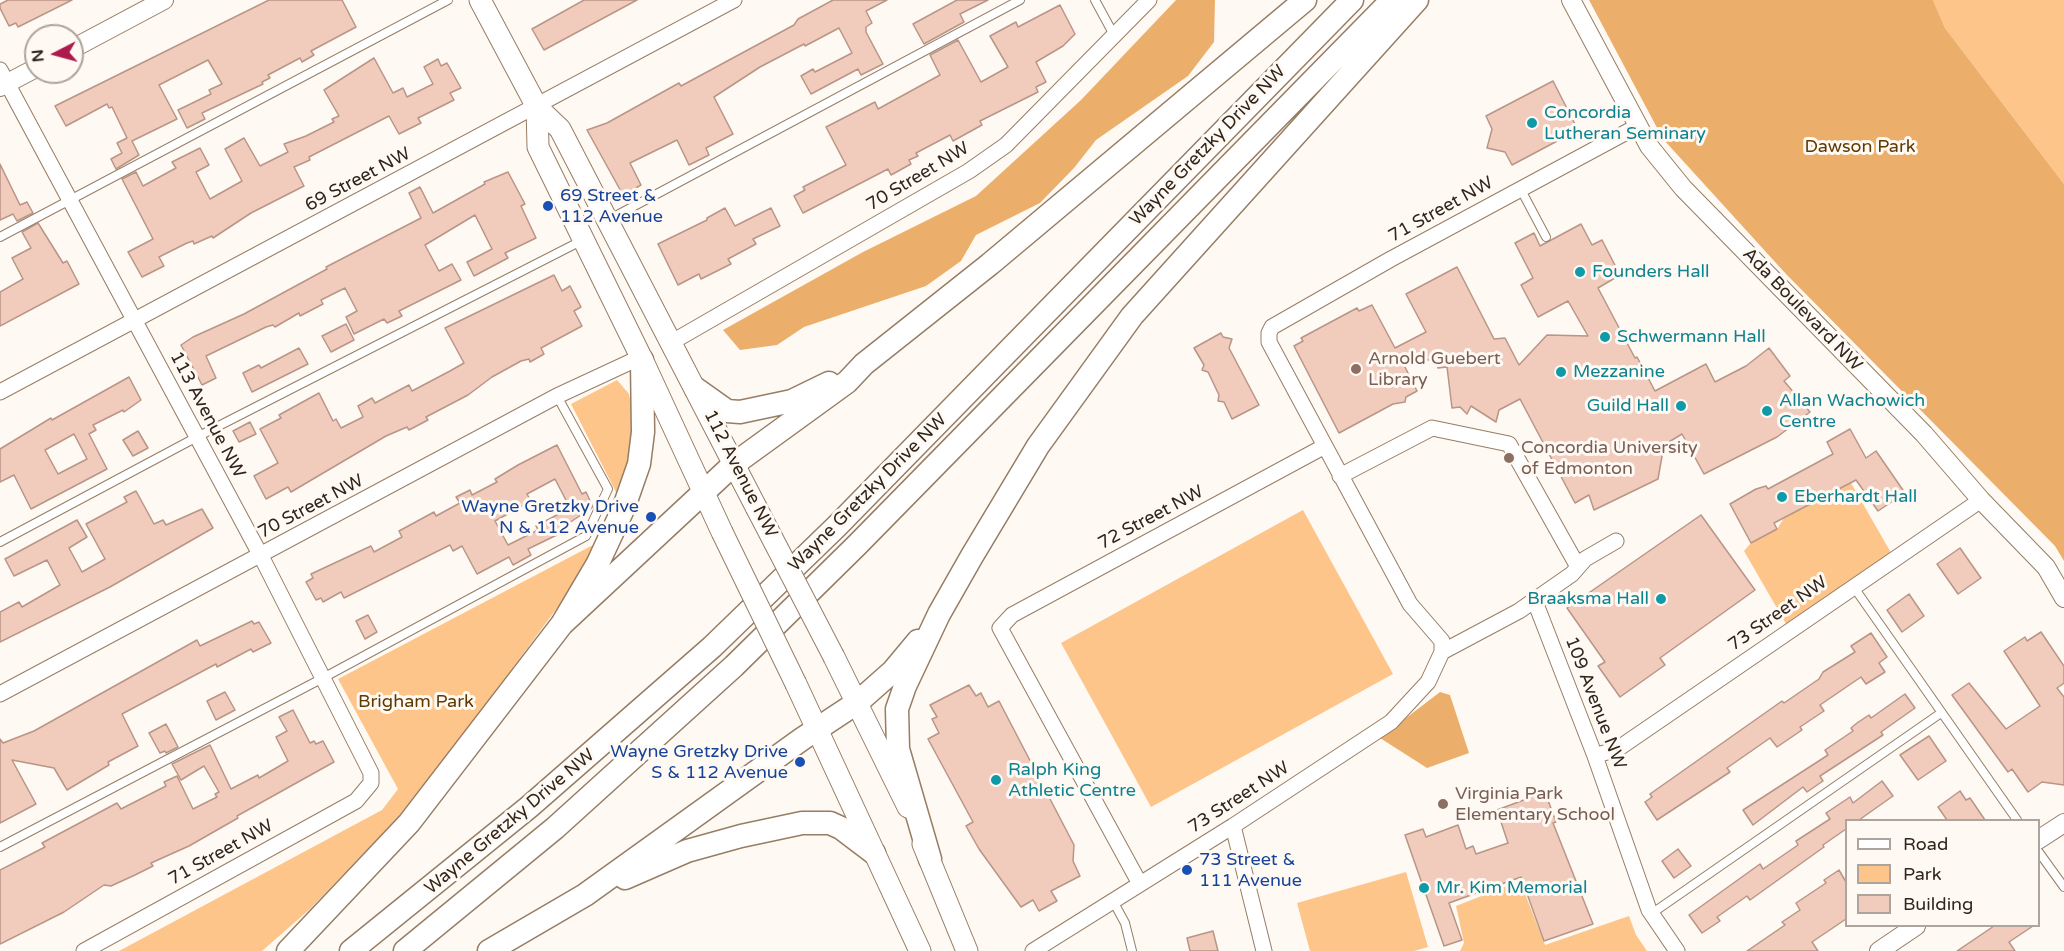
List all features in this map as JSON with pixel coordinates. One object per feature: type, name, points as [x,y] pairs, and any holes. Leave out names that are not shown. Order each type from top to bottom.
[{"type":"main road","name":"112 Avenue NW","points":[[480,0],[537,107],[560,129],[858,702],[930,859],[967,951]]},
{"type":"main road","points":[[562,624],[734,464],[847,382],[864,364],[997,259],[1305,0]]},
{"type":"main road","name":"Wayne Gretzky Drive NW","points":[[351,951],[529,807],[712,647],[837,526],[1352,0]]},
{"type":"main road","name":"Wayne Gretzky Drive NW","points":[[405,951],[555,828],[734,666],[857,545],[1392,0]]},
{"type":"main road","points":[[930,859],[898,749],[896,730],[897,709],[905,686],[939,614],[1038,446],[1132,316],[1417,0]]},
{"type":"main road","name":"112 Avenue NW","points":[[537,107],[538,147],[818,729],[920,951]]},
{"type":"main road","points":[[288,951],[408,823],[562,624],[598,563],[624,507],[639,464],[644,423],[641,358]]},
{"type":"main road","points":[[696,389],[727,411],[749,411],[792,401],[864,364]]},
{"type":"main road","points":[[489,951],[585,895],[858,702],[893,671],[939,614]]},
{"type":"main road","points":[[585,895],[687,851],[802,823],[830,823],[842,828],[874,853]]},
{"type":"street","points":[[84,43],[164,0]]},
{"type":"street","name":"69 Street NW","points":[[0,392],[734,0]]},
{"type":"street","name":"70 Street NW","points":[[672,342],[969,171],[1006,146],[1149,0]]},
{"type":"street","name":"Ada Boulevard NW","points":[[1571,0],[1636,127],[1683,188],[1924,434],[1982,500],[2046,567],[2064,598]]},
{"type":"street","points":[[2,80],[24,72]]},
{"type":"street","name":"113 Avenue NW","points":[[2,80],[261,556],[371,773],[371,783]]},
{"type":"street","name":"71 Street NW","points":[[1325,446],[1269,342],[1272,327],[1520,188],[1636,127]]},
{"type":"street","name":"70 Street NW","points":[[0,694],[557,396],[641,358]]},
{"type":"street","points":[[1340,476],[1432,428],[1509,444],[1577,565]]},
{"type":"street","points":[[1325,446],[1410,604],[1442,640],[1442,652],[1519,611],[1572,574],[1577,565],[1617,541]]},
{"type":"street","name":"72 Street NW","points":[[1140,884],[1000,628],[1012,615],[1325,446]]},
{"type":"street","name":"73 Street NW","points":[[1595,756],[1619,748],[1982,500]]},
{"type":"street","name":"109 Avenue NW","points":[[1534,599],[1595,756],[1651,914],[1677,951]]},
{"type":"street","name":"73 Street NW","points":[[1033,951],[1233,826],[1391,722],[1428,682],[1442,652]]},
{"type":"street","name":"71 Street NW","points":[[84,951],[356,801],[371,783]]},
{"type":"street","points":[[2040,839],[2064,823]]},
{"type":"street","points":[[1233,826],[1264,951]]},
{"type":"street","points":[[1879,951],[1915,927]]},
{"type":"lane","points":[[0,237],[448,0]]},
{"type":"lane","points":[[608,220],[1020,0]]},
{"type":"lane","points":[[1095,0],[1114,35]]},
{"type":"lane","points":[[1520,188],[1546,237]]},
{"type":"lane","points":[[0,542],[197,437],[583,240]]},
{"type":"lane","points":[[0,847],[323,678],[586,536],[608,489],[557,396]]},
{"type":"lane","points":[[1853,586],[2016,819]]},
{"type":"lane","points":[[1651,914],[1941,713]]},
{"type":"lane","points":[[2040,854],[2064,886]]},
{"type":"lane","points":[[1113,901],[1125,922],[1132,951]]},
{"type":"green space","points":[[1176,0],[1215,0],[1214,42],[1188,76],[1096,140],[1074,168],[1040,203],[976,235],[961,261],[926,286],[804,327],[777,345],[740,350],[723,330],[863,252],[976,196],[1081,100]]},
{"type":"green space","name":"Dawson Park","points":[[1589,0],[1933,0],[1945,28],[2064,184],[2064,561],[2055,546],[1786,274],[1663,139]]},
{"type":"green space","points":[[1933,0],[2064,0],[2064,184],[1945,28]]},
{"type":"green space","name":"Brigham Park","points":[[617,380],[629,394],[632,410],[632,463],[586,569],[413,802],[310,909],[262,951],[119,951],[382,810],[398,789],[338,679],[593,545],[617,494],[571,404]]},
{"type":"green space","points":[[1851,483],[1894,558],[1789,629],[1744,551],[1751,543],[1777,529],[1784,518]]},
{"type":"green space","points":[[1303,510],[1393,674],[1151,807],[1061,643]]},
{"type":"green space","points":[[1440,692],[1450,695],[1469,753],[1427,768],[1380,738]]},
{"type":"green space","points":[[1406,872],[1428,947],[1414,951],[1310,951],[1297,903]]},
{"type":"green space","points":[[1520,881],[1545,945],[1629,916],[1636,935],[1647,951],[1460,951],[1464,943],[1456,906]]},
{"type":"building","points":[[8,0],[72,0],[18,27],[16,23],[9,26],[0,4]]},
{"type":"building","points":[[269,0],[342,0],[356,27],[311,51],[314,55],[302,62],[300,58],[268,75],[270,78],[262,82],[263,84],[202,113],[205,119],[187,128],[178,110],[211,94],[209,90],[222,84],[208,60],[159,85],[177,119],[132,141],[139,155],[116,169],[111,159],[122,153],[117,143],[127,138],[112,107],[109,108],[107,104],[66,126],[55,106]]},
{"type":"building","points":[[584,0],[637,0],[544,50],[532,29]]},
{"type":"building","points":[[833,0],[887,0],[866,11],[872,23],[866,27],[866,32],[883,64],[861,75],[858,69],[811,94],[801,76],[813,69],[815,72],[852,53],[839,28],[805,46],[804,44],[760,67],[714,97],[733,134],[706,148],[709,155],[689,165],[677,140],[630,163],[641,185],[623,195],[587,130],[607,123],[679,83],[681,86],[794,25],[798,19]]},
{"type":"building","points":[[957,0],[988,0],[960,14],[964,22],[924,44],[913,24]]},
{"type":"building","points":[[1060,5],[1075,34],[1063,46],[1036,62],[1046,82],[1036,87],[1038,92],[980,121],[982,125],[953,141],[950,135],[916,153],[918,156],[909,160],[911,164],[891,175],[888,169],[803,213],[794,196],[805,190],[803,187],[846,165],[826,127],[875,102],[878,109],[940,75],[930,55],[958,40],[981,82],[1008,67],[990,36],[1016,22],[1018,27]]},
{"type":"building","points":[[374,58],[393,93],[403,88],[407,97],[433,84],[424,67],[438,59],[441,66],[447,63],[461,88],[450,93],[454,100],[418,118],[421,123],[399,134],[389,116],[309,157],[310,160],[294,167],[304,186],[251,213],[213,238],[212,236],[194,244],[193,241],[187,243],[159,257],[164,266],[142,277],[128,252],[153,239],[122,179],[136,172],[143,186],[176,168],[172,162],[200,148],[209,165],[196,172],[210,199],[242,181],[225,149],[244,138],[260,166],[288,152],[284,144],[334,122],[332,119],[339,116],[324,90]]},
{"type":"building","name":"Concordia Lutheran Seminary","points":[[1553,81],[1578,130],[1512,165],[1505,152],[1487,148],[1492,129],[1486,116]]},
{"type":"building","points":[[0,164],[20,205],[27,202],[33,213],[17,221],[13,214],[0,220]]},
{"type":"building","points":[[508,172],[525,204],[521,206],[536,238],[505,253],[508,258],[474,276],[467,262],[492,249],[475,215],[425,245],[439,271],[452,264],[461,280],[399,311],[402,316],[387,323],[384,319],[354,334],[346,317],[357,311],[345,288],[321,300],[323,304],[300,316],[299,313],[275,327],[273,325],[266,327],[206,356],[216,378],[202,385],[181,345],[193,337],[244,314],[327,269],[326,267],[421,218],[409,193],[420,187],[433,213],[485,184],[484,182]]},
{"type":"building","points":[[725,208],[735,226],[771,208],[780,226],[753,239],[756,244],[728,259],[731,264],[701,279],[699,274],[678,285],[658,244],[707,220]]},
{"type":"building","points":[[38,223],[63,263],[67,261],[79,284],[0,326],[0,292],[23,279],[12,258],[31,248],[22,232]]},
{"type":"building","name":"Concordia University of Edmonton","points":[[1581,224],[1592,245],[1602,240],[1620,275],[1598,288],[1655,391],[1706,364],[1715,382],[1746,366],[1769,348],[1790,376],[1784,381],[1810,412],[1777,437],[1704,474],[1682,434],[1664,445],[1658,479],[1594,510],[1589,495],[1575,503],[1520,399],[1499,410],[1496,422],[1471,406],[1467,414],[1460,407],[1452,408],[1447,367],[1438,368],[1436,359],[1403,363],[1417,391],[1406,397],[1405,402],[1393,404],[1339,433],[1294,346],[1303,341],[1301,338],[1357,308],[1359,311],[1372,305],[1395,348],[1426,332],[1406,294],[1457,267],[1494,339],[1505,338],[1519,365],[1547,335],[1588,336],[1568,301],[1538,317],[1521,285],[1533,278],[1515,243],[1534,233],[1540,246]]},
{"type":"building","points":[[554,275],[562,291],[570,286],[581,307],[574,311],[582,326],[541,348],[544,354],[530,362],[529,359],[521,361],[492,377],[468,395],[426,417],[428,420],[409,430],[407,427],[386,436],[291,492],[288,487],[266,499],[254,476],[278,463],[260,429],[281,418],[279,415],[319,393],[333,421],[336,419],[341,428],[363,417],[358,406],[372,398],[375,403],[409,385],[412,391],[464,363],[445,328]]},
{"type":"building","points":[[346,324],[354,340],[331,352],[322,336]]},
{"type":"building","points":[[1221,333],[1223,337],[1232,339],[1229,348],[1259,405],[1232,419],[1224,402],[1218,401],[1219,395],[1208,372],[1202,370],[1204,365],[1194,348]]},
{"type":"building","points":[[299,348],[308,364],[252,392],[243,373],[259,365],[261,368]]},
{"type":"building","points":[[129,377],[141,400],[124,412],[123,410],[93,425],[96,430],[89,434],[107,469],[31,509],[14,475],[0,482],[0,449],[51,418],[52,420]],"holes":[[[74,434],[87,459],[58,474],[45,450]]]},
{"type":"building","points":[[250,422],[256,434],[239,442],[233,431]]},
{"type":"building","points":[[1850,429],[1866,458],[1876,451],[1905,493],[1878,511],[1856,480],[1774,523],[1777,529],[1751,543],[1730,504],[1756,489],[1766,486],[1768,489],[1833,454],[1827,442]]},
{"type":"building","points":[[138,431],[148,448],[133,456],[123,440]]},
{"type":"building","points":[[557,445],[582,494],[586,492],[593,507],[563,527],[565,531],[528,549],[531,555],[513,565],[509,557],[477,574],[462,546],[453,551],[450,545],[344,598],[341,592],[323,602],[321,598],[316,600],[306,582],[313,578],[311,574],[371,546],[374,552],[402,537],[399,531],[434,512],[436,516],[460,503],[456,497],[470,490],[472,495],[497,482],[495,479]],"holes":[[[555,479],[570,508],[536,526],[538,530],[508,545],[495,521],[531,501],[527,494]]]},
{"type":"building","points":[[136,491],[154,524],[163,520],[166,525],[202,509],[213,528],[110,587],[0,642],[0,612],[19,602],[22,607],[60,585],[47,560],[14,576],[5,559],[77,520],[87,537],[69,548],[82,572],[105,559],[86,524],[127,502],[124,497]]},
{"type":"building","name":"Concordia University of Edmonton","points":[[1701,515],[1755,590],[1660,658],[1665,665],[1620,697],[1598,666],[1605,662],[1567,608]]},
{"type":"building","points":[[1960,548],[1981,578],[1958,594],[1937,564]]},
{"type":"building","points":[[1909,594],[1924,616],[1902,632],[1887,610]]},
{"type":"building","points":[[368,615],[377,632],[365,639],[356,621]]},
{"type":"building","points":[[252,621],[254,624],[259,622],[271,643],[253,652],[251,649],[217,667],[216,664],[122,714],[138,746],[108,762],[109,765],[67,790],[54,768],[12,760],[36,804],[0,823],[0,739],[3,743],[34,731],[197,640],[200,646]]},
{"type":"building","points":[[2041,632],[2064,666],[2064,683],[2057,688],[2064,697],[2064,785],[2042,782],[2028,792],[2012,769],[2008,772],[1952,695],[1969,683],[2006,729],[2040,706],[2004,651],[2025,637],[2027,641]]},
{"type":"building","points":[[1871,633],[1887,657],[1879,663],[1885,672],[1866,684],[1861,677],[1820,705],[1824,711],[1800,727],[1802,730],[1777,747],[1770,738],[1727,768],[1730,772],[1657,820],[1645,802],[1652,797],[1650,794],[1782,701],[1784,703],[1819,679],[1823,672],[1855,652],[1851,646]]},
{"type":"building","name":"Ralph King Athletic Centre","points":[[969,685],[976,696],[981,693],[988,707],[999,701],[1074,845],[1073,861],[1080,876],[1051,891],[1057,901],[1039,911],[1033,900],[1021,907],[979,849],[966,826],[973,822],[928,739],[939,733],[932,719],[937,717],[930,705]]},
{"type":"building","points":[[225,692],[235,710],[216,720],[207,701]]},
{"type":"building","points":[[1905,694],[1915,708],[1881,732],[1883,735],[1820,776],[1823,781],[1807,792],[1803,787],[1753,825],[1743,810],[1828,755],[1825,750],[1853,731],[1851,728],[1857,723],[1869,715],[1871,718]]},
{"type":"building","points":[[293,710],[310,743],[314,741],[316,744],[323,741],[334,762],[237,816],[238,818],[189,846],[151,863],[153,866],[111,886],[104,885],[64,912],[0,944],[0,870],[45,847],[42,843],[117,803],[121,809],[166,786],[164,782],[177,776],[193,809],[217,797],[215,794],[219,792],[204,766],[181,780],[172,764],[210,745],[231,789],[258,775],[259,778],[288,761],[276,737],[287,731],[279,717]]},
{"type":"building","points":[[166,724],[178,747],[166,753],[165,751],[160,753],[149,733]]},
{"type":"building","points":[[1929,736],[1946,761],[1918,780],[1900,755]]},
{"type":"building","points":[[1882,781],[1893,796],[1860,819],[1845,819],[1845,830],[1823,845],[1824,847],[1750,900],[1747,896],[1717,917],[1720,921],[1702,933],[1689,915],[1760,864],[1763,869],[1798,845],[1796,841],[1830,819],[1826,813],[1850,797],[1853,803]]},
{"type":"building","points":[[1960,791],[1966,800],[1970,798],[1984,819],[1946,819],[1938,807]]},
{"type":"building","name":"Virginia Park Elementary School","points":[[1545,792],[1556,822],[1553,823],[1593,924],[1544,941],[1521,877],[1449,903],[1462,940],[1444,946],[1405,835],[1423,829],[1426,837],[1458,825],[1466,849],[1473,846],[1476,854],[1508,843],[1497,810]]},
{"type":"building","points":[[1678,849],[1691,866],[1674,878],[1662,861]]},
{"type":"building","points":[[1839,870],[1845,880],[1845,920],[1812,942],[1818,951],[1747,951],[1785,925],[1782,922],[1800,910],[1796,903],[1826,883],[1824,880]]},
{"type":"building","points":[[1993,927],[2032,927],[2009,942],[2015,951],[1957,951]]},
{"type":"building","points":[[1213,931],[1218,951],[1190,951],[1187,938]]},
{"type":"place","name":"Concordia Lutheran Seminary","points":[[1532,123]]},
{"type":"place","name":"69 Street & 112 Avenue","points":[[548,206]]},
{"type":"place","name":"Founders Hall","points":[[1580,272]]},
{"type":"place","name":"Schwermann Hall","points":[[1605,337]]},
{"type":"place","name":"Arnold Guebert Library","points":[[1356,369]]},
{"type":"place","name":"Mezzanine","points":[[1561,372]]},
{"type":"place","name":"Guild Hall","points":[[1681,406]]},
{"type":"place","name":"Allan Wachowich Centre","points":[[1767,411]]},
{"type":"place","name":"Concordia University of Edmonton","points":[[1509,458]]},
{"type":"place","name":"Eberhardt Hall","points":[[1782,497]]},
{"type":"place","name":"Wayne Gretzky Drive N & 112 Avenue","points":[[651,517]]},
{"type":"place","name":"Braaksma Hall","points":[[1661,599]]},
{"type":"place","name":"Wayne Gretzky Drive S & 112 Avenue","points":[[800,762]]},
{"type":"place","name":"Ralph King Athletic Centre","points":[[996,780]]},
{"type":"place","name":"Virginia Park Elementary School","points":[[1443,804]]},
{"type":"place","name":"73 Street & 111 Avenue","points":[[1187,870]]},
{"type":"place","name":"Mr. Kim Memorial","points":[[1424,888]]}]
